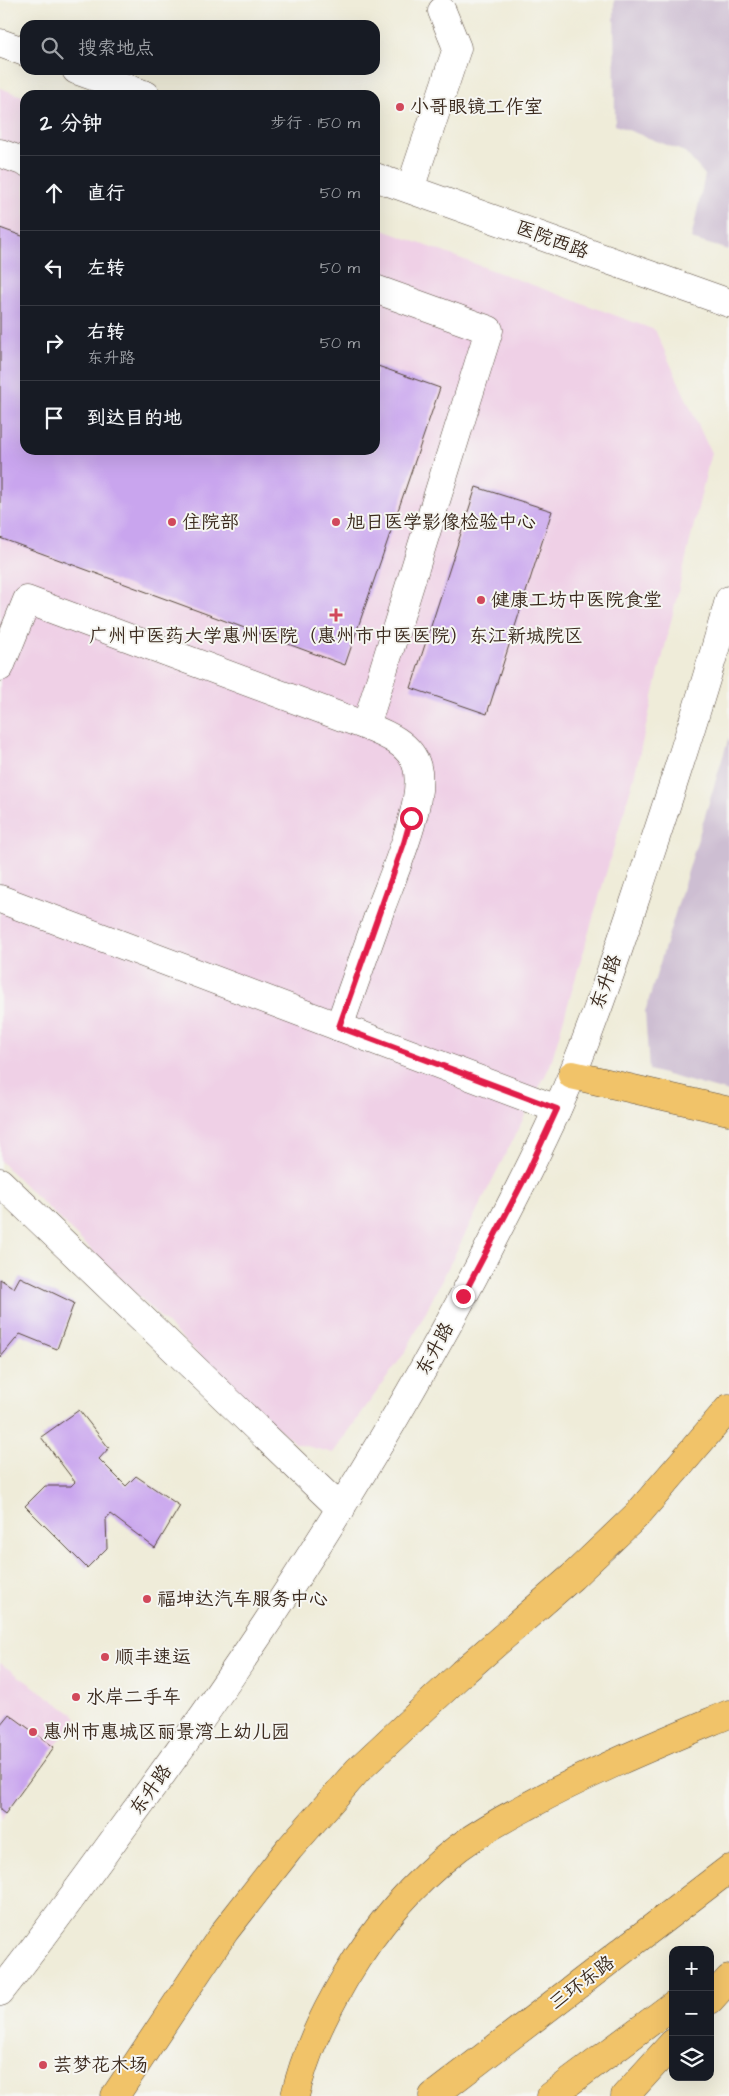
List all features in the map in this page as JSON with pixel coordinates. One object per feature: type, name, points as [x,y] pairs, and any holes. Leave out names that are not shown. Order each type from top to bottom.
[{"type":"highway","points":[[572,1075],[729,1112]]},
{"type":"highway","points":[[115,2096],[225,1931],[289,1849],[358,1770],[462,1673],[572,1577],[637,1514],[729,1408]]},
{"type":"highway","points":[[295,2096],[311,2042],[346,1977],[373,1936],[427,1875],[458,1848],[551,1793],[611,1764],[729,1714]]},
{"type":"highway","name":"三环东路","points":[[433,2096],[729,1869]]},
{"type":"highway","points":[[714,1974],[729,1963]]},
{"type":"highway","points":[[714,1996],[729,1979]]},
{"type":"highway","points":[[551,2096],[669,2008]]},
{"type":"highway","points":[[625,2096],[669,2046]]},
{"type":"street","points":[[410,189],[456,48],[442,11]]},
{"type":"street","points":[[0,43],[20,50]]},
{"type":"street","points":[[90,75],[132,90]]},
{"type":"street","points":[[0,153],[20,160]]},
{"type":"street","name":"医院西路","points":[[380,179],[729,303]]},
{"type":"street","points":[[366,726],[489,330],[380,291]]},
{"type":"street","points":[[0,667],[27,600],[366,726],[391,737],[409,751],[416,765],[418,785],[404,843],[339,1027]]},
{"type":"street","name":"东升路","points":[[0,1992],[187,1741],[341,1508],[434,1350],[512,1203],[572,1075],[607,980],[664,814],[729,600]]},
{"type":"street","points":[[0,899],[557,1109]]},
{"type":"street","points":[[0,1182],[341,1508]]},
{"type":"shaded area","points":[[614,0],[729,0],[729,250],[691,239],[705,175],[685,152],[615,125]]},
{"type":"shaded area","name":"广州中医药大学惠州医院（惠州市中医医院）东江新城院区","points":[[0,88],[20,95],[20,455],[380,455],[380,229],[655,330],[711,453],[634,777],[550,1066],[406,1351],[333,1453],[295,1443],[240,1395],[0,1161]]},
{"type":"shaded area","points":[[729,737],[729,1092],[649,1070],[645,1012]]},
{"type":"shaded area","name":"惠州市惠城区丽景湾上幼儿园","points":[[0,1663],[77,1717],[0,1821]]},
{"type":"building","points":[[0,228],[20,235],[20,455],[380,455],[380,367],[440,388],[345,665],[0,538]]},
{"type":"building","name":"健康工坊中医院食堂","points":[[476,487],[552,511],[487,714],[411,688]]},
{"type":"building","points":[[20,1277],[74,1303],[57,1349],[20,1334],[0,1358],[0,1279],[14,1288]]},
{"type":"building","points":[[79,1410],[109,1448],[99,1459],[126,1486],[136,1476],[180,1506],[155,1548],[110,1514],[106,1519],[107,1548],[87,1568],[25,1506],[45,1486],[71,1486],[75,1482],[41,1437]]},
{"type":"building","points":[[9,1714],[54,1747],[5,1814],[0,1810],[0,1725]]},
{"type":"place","name":"小哥眼镜工作室","points":[[400,107]]},
{"type":"place","name":"住院部","points":[[172,522]]},
{"type":"place","name":"旭日医学影像检验中心","points":[[336,522]]},
{"type":"place","name":"健康工坊中医院食堂","points":[[481,600]]},
{"type":"place","name":"广州中医药大学惠州医院（惠州市中医医院）东江新城院区","points":[[336,615]]},
{"type":"place","name":"福坤达汽车服务中心","points":[[147,1599]]},
{"type":"place","name":"顺丰速运","points":[[105,1657]]},
{"type":"place","name":"水岸二手车","points":[[76,1697]]},
{"type":"place","name":"惠州市惠城区丽景湾上幼儿园","points":[[33,1732]]},
{"type":"place","name":"芸梦花木场","points":[[43,2065]]},
{"type":"route","points":[[411,818],[404,843],[339,1027],[557,1109],[528,1172],[463,1296]]}]
